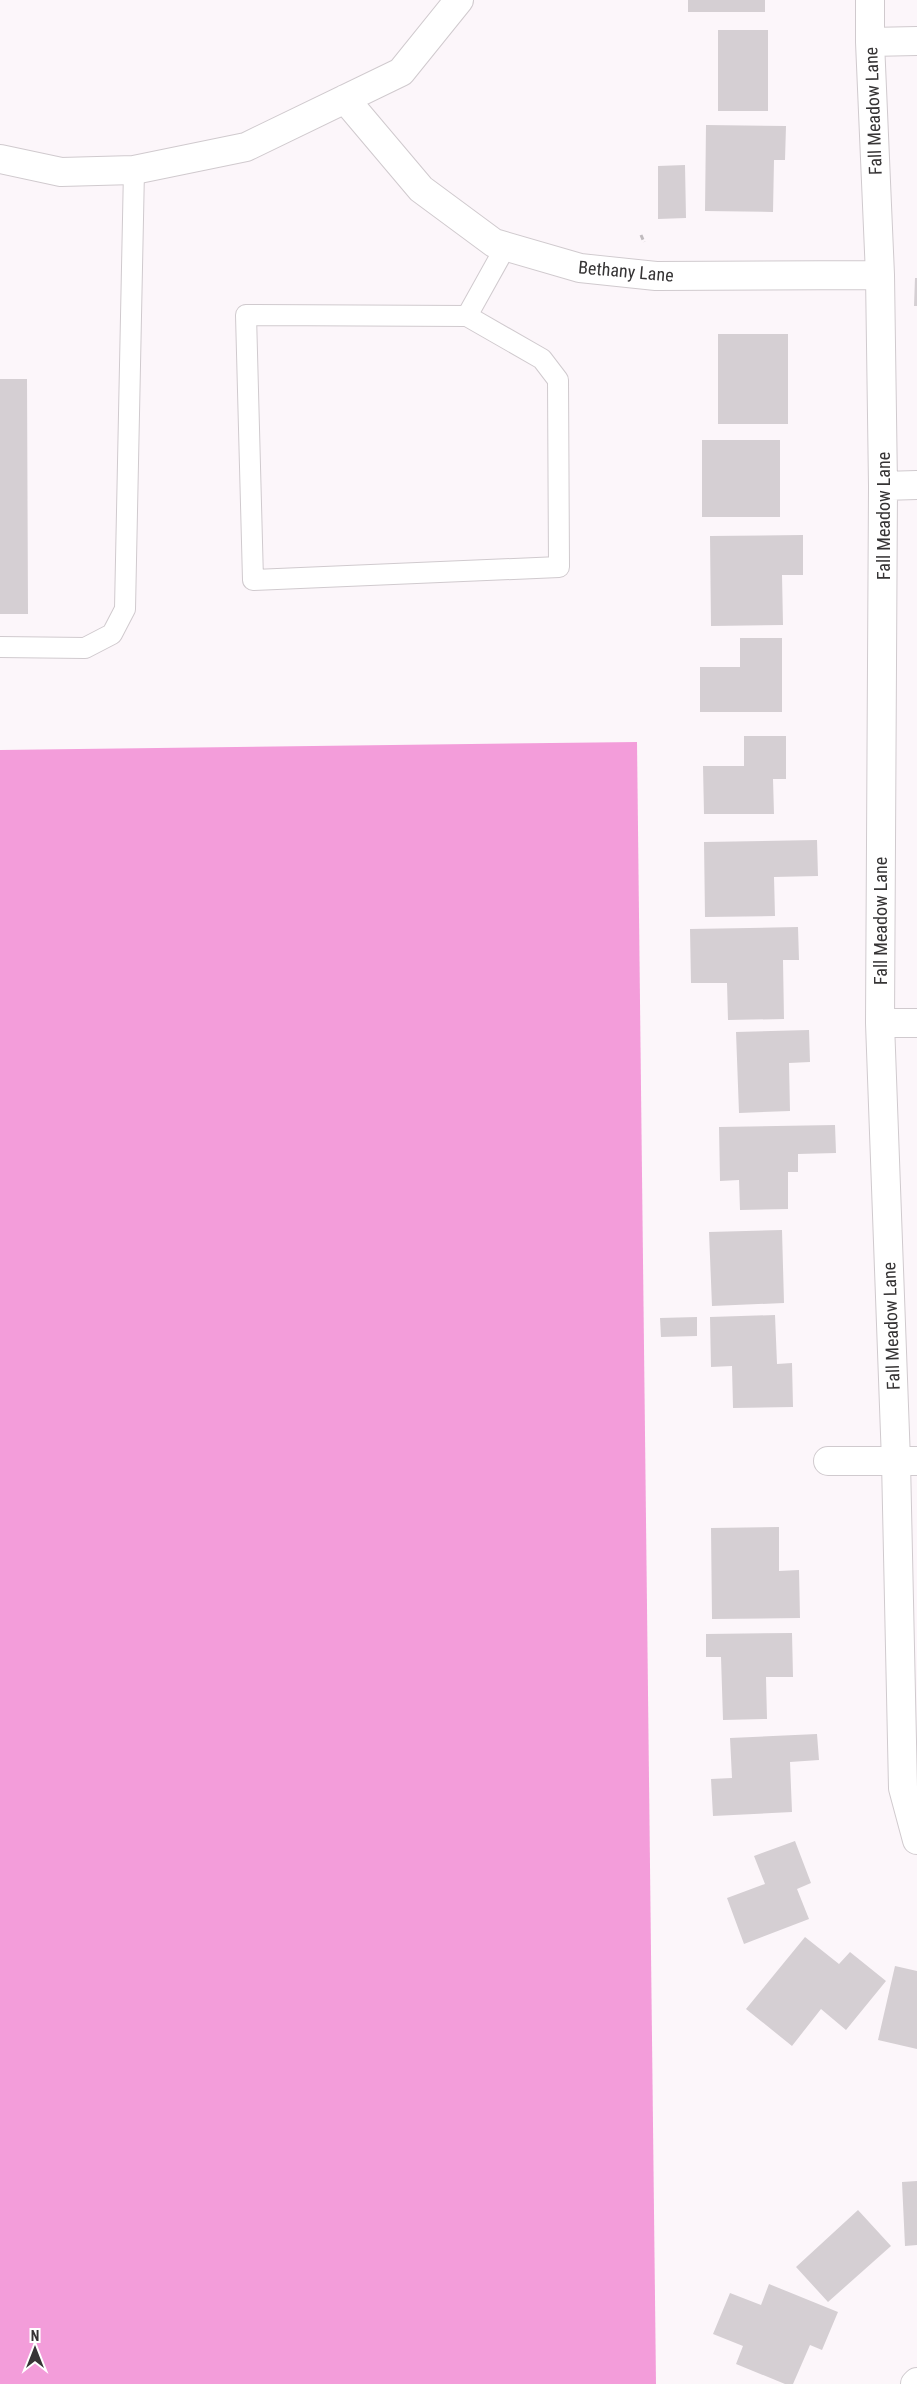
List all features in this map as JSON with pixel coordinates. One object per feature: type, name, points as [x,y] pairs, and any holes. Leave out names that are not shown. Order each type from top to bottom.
[{"type":"street","points":[[0,159],[60,172],[134,170],[246,147],[401,72],[459,0]]},
{"type":"street","name":"Fall Meadow Lane","points":[[870,0],[870,42],[880,275],[883,486],[880,1023],[907,1461],[903,1788],[917,1840]]},
{"type":"street","points":[[870,42],[917,41]]},
{"type":"street","name":"Bethany Lane","points":[[345,99],[421,189],[494,243],[580,268],[656,276],[880,275]]},
{"type":"street","points":[[883,486],[917,485]]},
{"type":"street","points":[[880,1023],[917,1022]]},
{"type":"street","points":[[828,1461],[907,1461]]},
{"type":"lane","points":[[0,647],[85,648],[112,634],[125,609],[134,170]]},
{"type":"lane","points":[[467,316],[506,246]]},
{"type":"lane","points":[[246,315],[467,316],[542,359],[558,380],[559,567],[253,580],[246,315]]},
{"type":"shaded area","points":[[637,742],[656,2384],[0,2384],[0,750]]},
{"type":"building","points":[[688,0],[765,0],[765,12],[688,12]]},
{"type":"building","points":[[718,30],[768,30],[768,111],[718,111]]},
{"type":"building","points":[[706,125],[786,126],[785,160],[774,160],[773,212],[705,211]]},
{"type":"building","points":[[685,165],[686,218],[658,219],[658,166]]},
{"type":"building","points":[[915,278],[917,278],[917,306],[914,306]]},
{"type":"building","points":[[718,334],[788,334],[788,424],[718,424]]},
{"type":"building","points":[[0,379],[27,379],[28,614],[0,614]]},
{"type":"building","points":[[702,440],[780,440],[780,517],[702,517]]},
{"type":"building","points":[[803,535],[803,575],[782,575],[783,625],[711,626],[710,536]]},
{"type":"building","points":[[740,638],[782,638],[782,712],[700,712],[700,667],[740,667]]},
{"type":"building","points":[[744,736],[786,736],[786,779],[773,779],[774,814],[704,814],[703,766],[744,766]]},
{"type":"building","points":[[817,840],[818,876],[774,877],[775,916],[705,917],[704,842]]},
{"type":"building","points":[[798,927],[799,960],[783,960],[784,1019],[728,1020],[727,983],[691,983],[690,929]]},
{"type":"building","points":[[809,1030],[810,1062],[789,1063],[790,1111],[739,1113],[736,1032]]},
{"type":"building","points":[[835,1125],[836,1153],[798,1154],[798,1172],[788,1172],[788,1209],[740,1210],[739,1180],[720,1181],[719,1127]]},
{"type":"building","points":[[782,1230],[784,1303],[712,1306],[709,1232]]},
{"type":"building","points":[[775,1315],[777,1364],[792,1363],[793,1407],[733,1408],[732,1366],[711,1367],[710,1317]]},
{"type":"building","points":[[697,1317],[697,1336],[661,1337],[660,1318]]},
{"type":"building","points":[[779,1527],[779,1571],[799,1570],[800,1618],[712,1619],[711,1528]]},
{"type":"building","points":[[792,1633],[793,1677],[766,1677],[767,1719],[723,1720],[721,1657],[706,1657],[706,1634]]},
{"type":"building","points":[[817,1734],[819,1760],[790,1762],[792,1812],[713,1816],[711,1779],[732,1778],[730,1738]]},
{"type":"building","points":[[795,1841],[811,1883],[797,1889],[809,1919],[744,1944],[727,1898],[765,1884],[754,1856]]},
{"type":"building","points":[[805,1937],[839,1964],[850,1952],[886,1981],[846,2030],[821,2009],[792,2046],[746,2009]]},
{"type":"building","points":[[895,1966],[917,1971],[917,2049],[878,2040]]},
{"type":"building","points":[[917,2181],[917,2245],[905,2246],[902,2182]]},
{"type":"building","points":[[858,2210],[891,2246],[828,2302],[796,2267]]},
{"type":"building","points":[[769,2284],[838,2312],[822,2350],[810,2345],[793,2384],[785,2384],[736,2364],[743,2346],[713,2334],[730,2293],[761,2305]]}]
